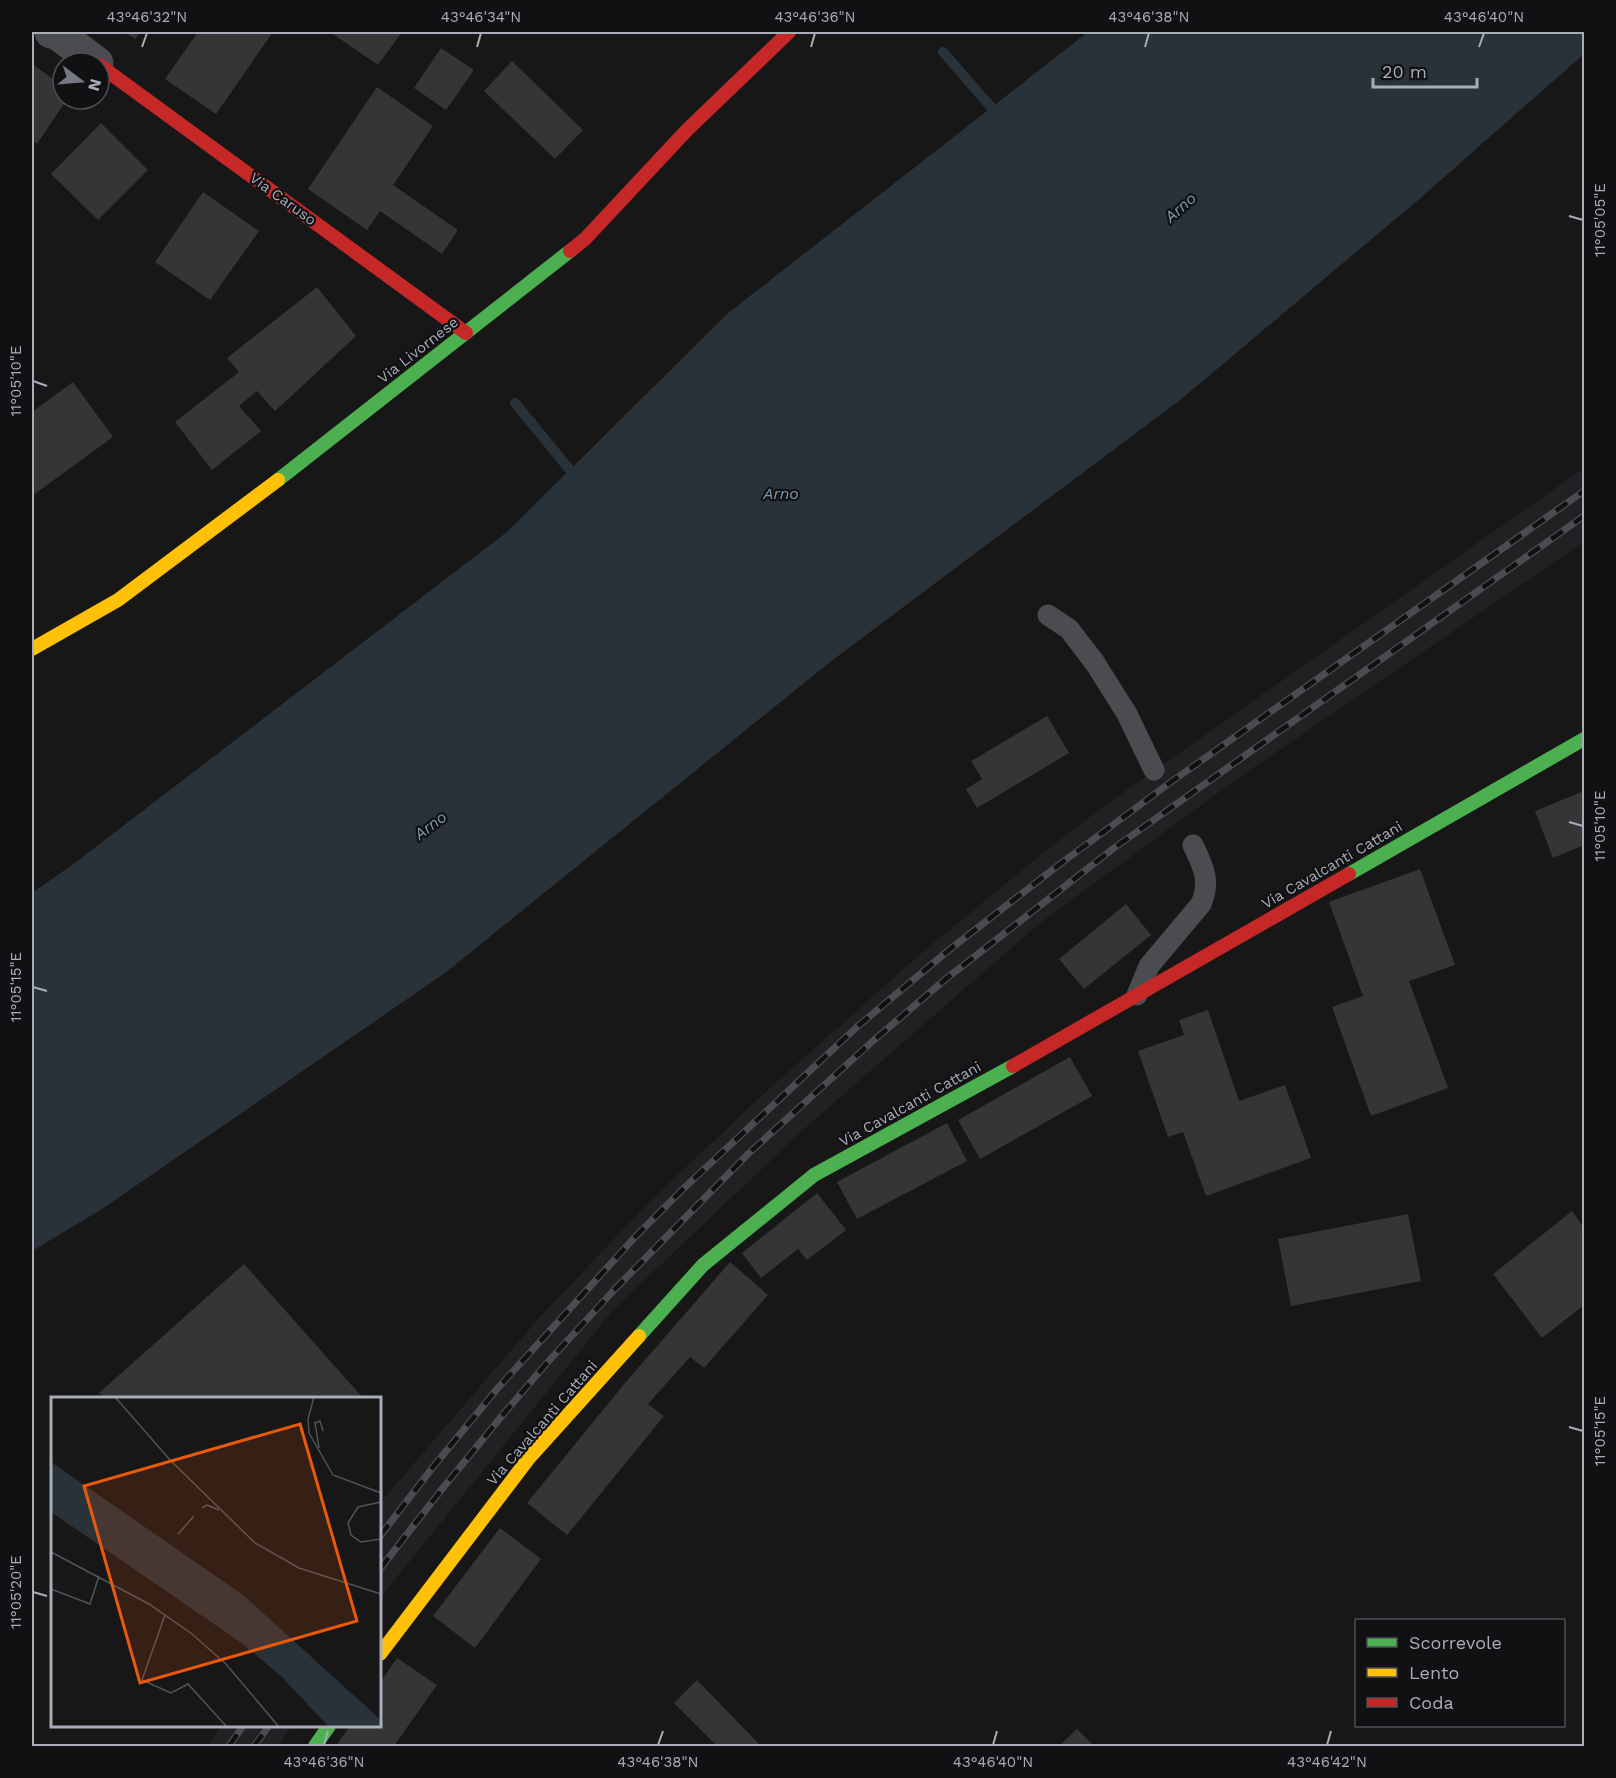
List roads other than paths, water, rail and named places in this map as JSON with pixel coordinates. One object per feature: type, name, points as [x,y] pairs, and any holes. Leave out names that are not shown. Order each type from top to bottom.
[{"type":"street","name":"Via Caruso","points":[[51,32],[58,34],[81,51]]},
{"type":"street","name":"Via Livornese","points":[[32,649],[118,600],[258,496],[585,239],[687,130],[789,32]]},
{"type":"street","name":"Via Caruso","points":[[111,74],[466,333]]},
{"type":"street","name":"Via Cavalcanti Cattani","points":[[381,1653],[529,1458],[703,1265],[814,1175],[968,1092],[1584,739]]},
{"type":"street","points":[[315,1746],[329,1727]]},
{"type":"lane","points":[[1048,615],[1069,629],[1095,663],[1126,714],[1154,770]]},
{"type":"lane","points":[[1137,996],[1149,966],[1201,904],[1206,893],[1204,867],[1192,845]]},
{"type":"water","name":"Arno","points":[[1088,32],[1584,32],[1584,54],[1417,201],[1180,400],[830,662],[445,973],[102,1209],[32,1251],[32,893],[76,862],[507,532],[727,314]]},
{"type":"waterway","points":[[943,52],[991,107]]},
{"type":"waterway","points":[[515,403],[570,470]]},
{"type":"railway","points":[[381,1535],[497,1389],[635,1237],[684,1188],[858,1026],[949,950],[1171,782],[1584,491]]},
{"type":"railway","points":[[381,1568],[506,1411],[614,1290],[748,1154],[874,1040],[947,978],[1114,848],[1584,516]]},
{"type":"railway","points":[[229,1746],[242,1727]]},
{"type":"railway","points":[[254,1746],[268,1727]]}]
